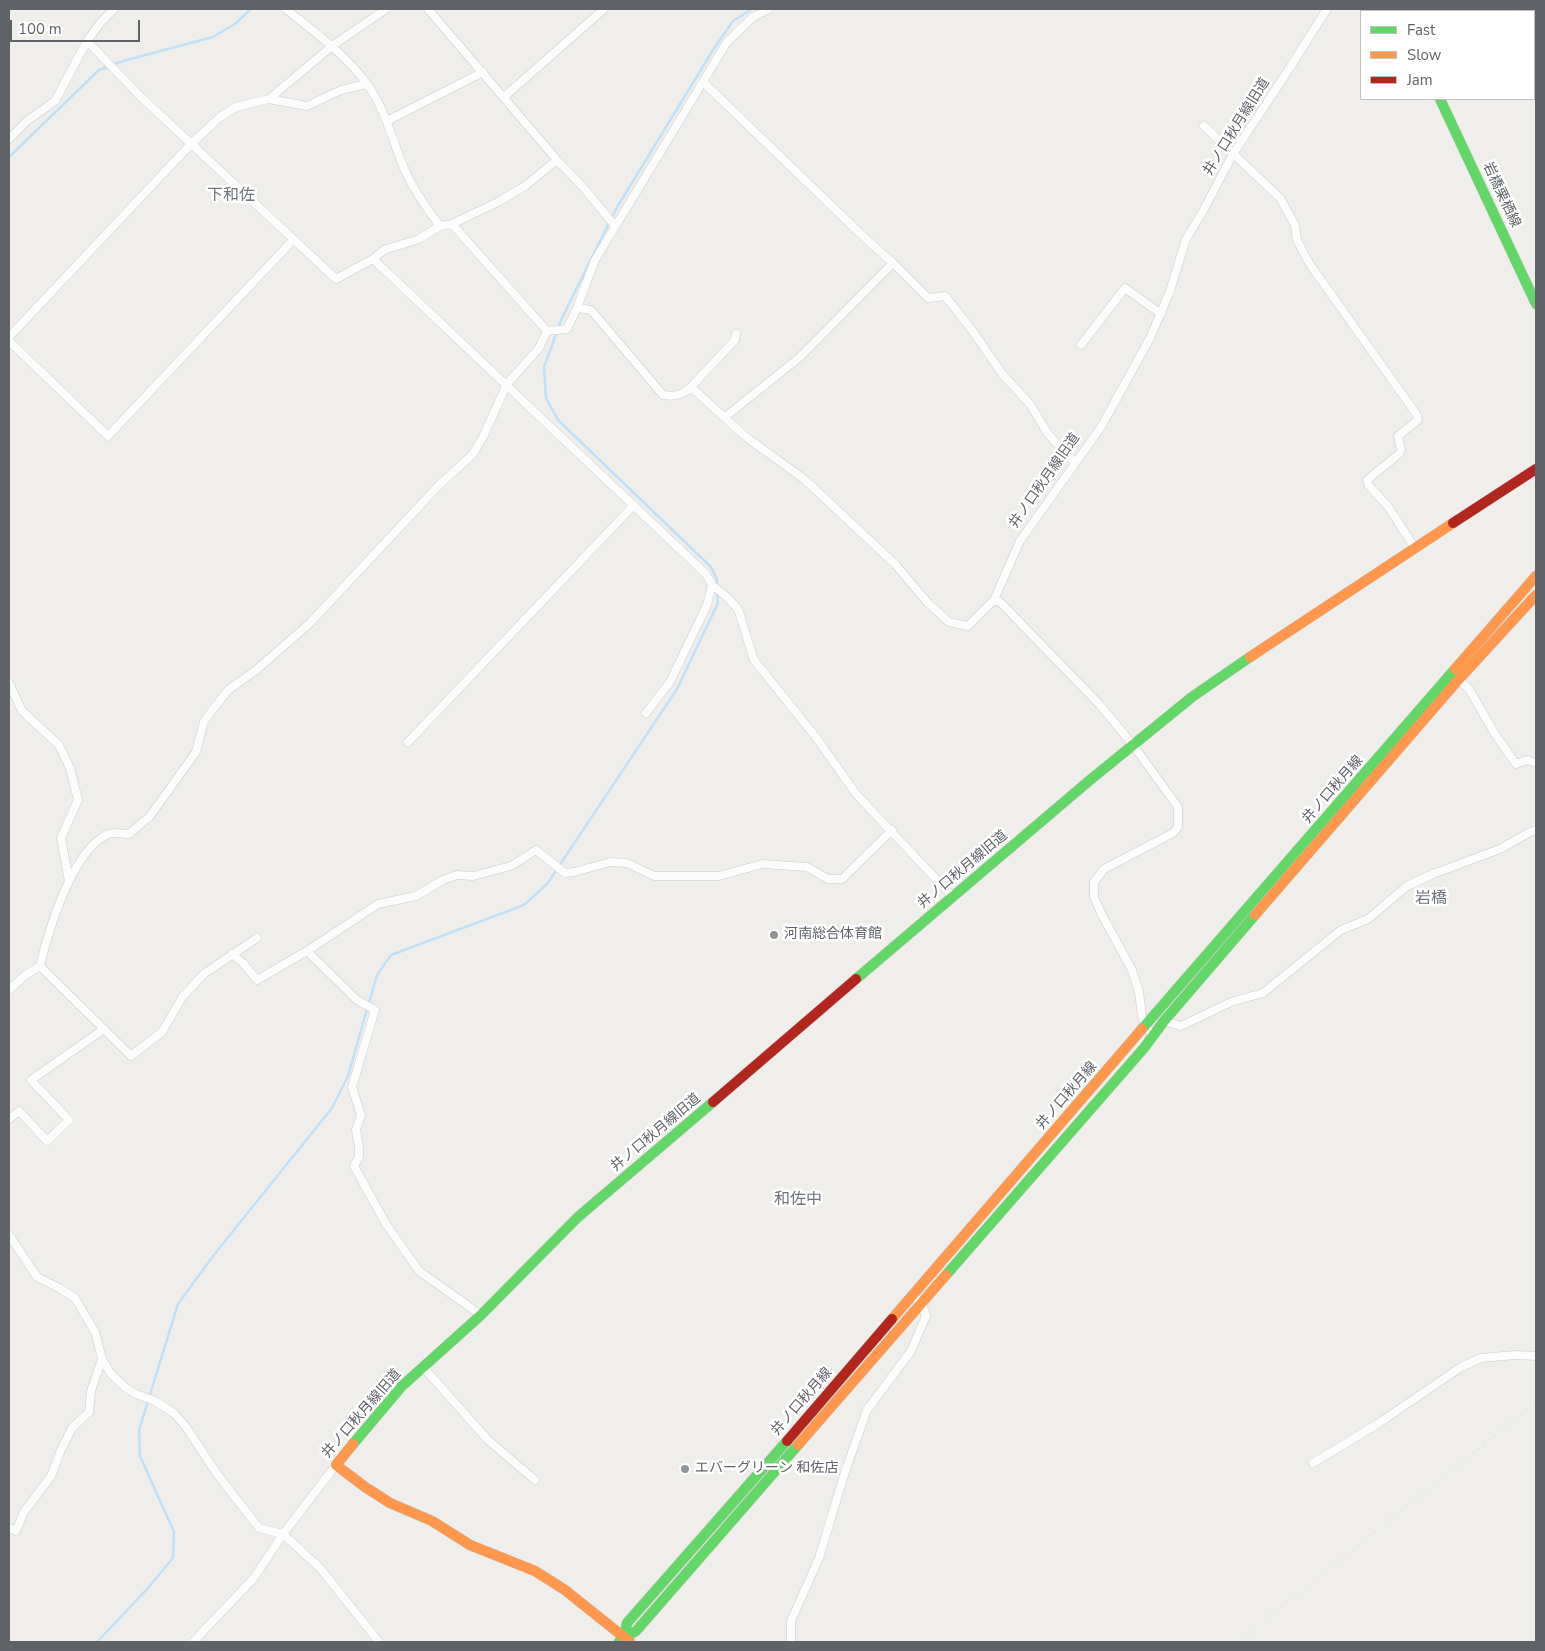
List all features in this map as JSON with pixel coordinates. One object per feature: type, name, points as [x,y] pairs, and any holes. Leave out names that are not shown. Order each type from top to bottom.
[{"type":"main road","name":"岩橋栗栖線","points":[[1440,100],[1536,304]]},
{"type":"main road","name":"井ノ口秋月線旧道","points":[[336,1464],[402,1386],[480,1315],[578,1217],[1192,696],[1268,644],[1536,469]]},
{"type":"main road","name":"井ノ口秋月線","points":[[624,1640],[636,1631],[1153,1036],[1456,676],[1536,576]]},
{"type":"main road","name":"井ノ口秋月線","points":[[624,1640],[627,1623],[1145,1025],[1456,676],[1536,595]]},
{"type":"main road","points":[[336,1464],[365,1487],[390,1503],[432,1521],[470,1545],[535,1571],[565,1590],[624,1640]]},
{"type":"street","points":[[9,138],[55,101],[87,41],[101,22],[114,9]]},
{"type":"street","points":[[286,9],[332,46],[367,84],[387,121],[404,169],[429,212],[440,226]]},
{"type":"street","points":[[269,99],[332,46],[386,9]]},
{"type":"street","points":[[428,9],[615,226]]},
{"type":"street","points":[[504,97],[604,9]]},
{"type":"street","points":[[549,331],[567,329],[595,260],[704,83],[727,42],[753,17],[769,9]]},
{"type":"street","name":"井ノ口秋月線旧道","points":[[994,600],[1020,541],[1101,427],[1150,338],[1161,314],[1186,239],[1233,154],[1327,9]]},
{"type":"street","points":[[87,41],[110,66],[191,144],[336,279],[384,250],[419,239],[440,226],[452,224],[498,202],[525,186],[557,160]]},
{"type":"street","points":[[387,121],[483,72]]},
{"type":"street","points":[[704,83],[866,239],[893,262],[928,298],[945,296],[972,330],[1003,376],[1030,404],[1048,434],[1075,463]]},
{"type":"street","points":[[294,240],[108,436],[9,339],[191,144],[220,117],[236,107],[269,99],[306,106],[341,90],[367,84]]},
{"type":"street","points":[[1204,126],[1280,198],[1295,225],[1297,240],[1310,263],[1417,415],[1418,420],[1398,436],[1399,454],[1367,480],[1369,486],[1387,505],[1415,548]]},
{"type":"street","points":[[452,224],[549,331]]},
{"type":"street","points":[[372,259],[634,505],[706,574],[712,585],[738,608],[754,660],[815,736],[858,795],[953,897]]},
{"type":"street","points":[[725,417],[800,357],[893,262]]},
{"type":"street","points":[[1082,345],[1125,288],[1161,314]]},
{"type":"street","points":[[577,308],[591,310],[663,395],[672,397],[684,394],[735,340],[736,334]]},
{"type":"street","points":[[9,990],[24,976],[40,966],[49,932],[69,881],[92,845],[108,833],[128,834],[150,816],[196,752],[204,721],[228,690],[254,671],[310,622],[440,484],[472,455],[483,437],[507,384],[539,348],[549,331]]},
{"type":"street","points":[[689,389],[691,387],[746,437],[804,479],[895,564],[928,603],[949,622],[968,626],[994,600],[1004,606],[1100,705],[1133,745],[1178,807],[1178,827],[1173,833],[1104,869],[1094,882],[1094,897],[1132,970],[1139,992],[1142,1016],[1145,1025],[1153,1036]]},
{"type":"street","points":[[408,742],[634,505]]},
{"type":"street","points":[[646,713],[670,682],[707,605],[712,585]]},
{"type":"street","points":[[1456,676],[1469,689],[1495,734],[1516,764],[1527,760],[1536,763]]},
{"type":"street","points":[[9,683],[22,711],[59,745],[70,768],[78,800],[61,838],[69,881]]},
{"type":"street","points":[[232,954],[258,980],[307,951],[378,904],[416,896],[457,875],[473,876],[511,866],[536,850],[565,873],[611,862],[627,863],[654,876],[718,876],[762,864],[807,868],[828,879],[842,879],[892,830]]},
{"type":"street","points":[[1164,1021],[1181,1026],[1230,1002],[1263,993],[1341,930],[1368,919],[1408,886],[1433,874],[1500,849],[1536,830]]},
{"type":"street","points":[[40,966],[131,1056],[162,1032],[184,996],[205,973],[257,938]]},
{"type":"street","points":[[307,951],[357,1000],[375,1010],[352,1087],[361,1115],[356,1130],[359,1157],[354,1166],[386,1224],[419,1271],[480,1315]]},
{"type":"street","points":[[9,1120],[18,1111],[47,1141],[69,1120],[31,1080],[104,1030]]},
{"type":"street","points":[[9,1235],[37,1277],[75,1298],[95,1332],[102,1359],[111,1374],[126,1388],[155,1401],[174,1413],[186,1427],[217,1474],[260,1528],[283,1534],[320,1568],[379,1642]]},
{"type":"street","points":[[791,1642],[790,1621],[819,1558],[866,1410],[911,1351],[926,1316],[922,1303],[912,1296]]},
{"type":"street","points":[[1313,1463],[1379,1423],[1461,1367],[1481,1358],[1515,1355],[1536,1356]]},
{"type":"street","points":[[9,1528],[16,1531],[24,1512],[51,1476],[72,1428],[89,1412],[91,1391],[102,1359]]},
{"type":"street","points":[[423,1367],[488,1440],[534,1480]]},
{"type":"street","name":"井ノ口秋月線旧道","points":[[193,1642],[253,1578],[283,1534],[336,1464]]},
{"type":"waterway","points":[[9,157],[99,70],[123,61],[213,37],[235,24],[251,9]]},
{"type":"waterway","points":[[717,587],[717,579],[711,567],[558,420],[546,398],[544,367],[562,318],[616,209],[713,50],[733,21],[752,9]]},
{"type":"waterway","points":[[369,1003],[377,975],[391,955],[524,905],[547,884],[677,689],[718,603],[717,592]]},
{"type":"waterway","points":[[97,1642],[147,1589],[173,1558],[174,1532],[140,1456],[139,1430],[178,1304],[213,1256],[332,1108],[348,1076],[367,1009]]},
{"type":"railway","points":[[1238,1642],[1536,1402]]},
{"type":"traffic: fast","points":[[1440,100],[1536,304]]},
{"type":"traffic: fast","points":[[856,979],[1090,780],[1192,697],[1250,657]]},
{"type":"traffic: fast","points":[[1142,1029],[1455,669]]},
{"type":"traffic: fast","points":[[946,1275],[1144,1048],[1164,1021],[1255,915]]},
{"type":"traffic: fast","points":[[353,1444],[402,1386],[481,1315],[578,1217],[713,1102]]},
{"type":"traffic: fast","points":[[624,1637],[627,1623],[787,1441]]},
{"type":"traffic: fast","points":[[619,1642],[636,1631],[798,1445]]},
{"type":"traffic: slow","points":[[1250,657],[1453,523]]},
{"type":"traffic: slow","points":[[1455,669],[1536,576]]},
{"type":"traffic: slow","points":[[1255,915],[1459,679],[1536,595]]},
{"type":"traffic: slow","points":[[892,1319],[1142,1029]]},
{"type":"traffic: slow","points":[[798,1445],[946,1275]]},
{"type":"traffic: slow","points":[[353,1444],[336,1465],[365,1487],[390,1503],[432,1521],[470,1545],[535,1571],[565,1590],[630,1642]]},
{"type":"traffic: jam","points":[[1453,523],[1536,469]]},
{"type":"traffic: jam","points":[[713,1102],[856,979]]},
{"type":"traffic: jam","points":[[787,1441],[892,1319]]},
{"type":"place","name":"河南総合体育館","points":[[774,935]]},
{"type":"place","name":"エバーグリーン 和佐店","points":[[685,1469]]},
{"type":"district","name":"下和佐","points":[[231,196]]},
{"type":"district","name":"岩橋","points":[[1431,899]]},
{"type":"district","name":"和佐中","points":[[798,1200]]}]
